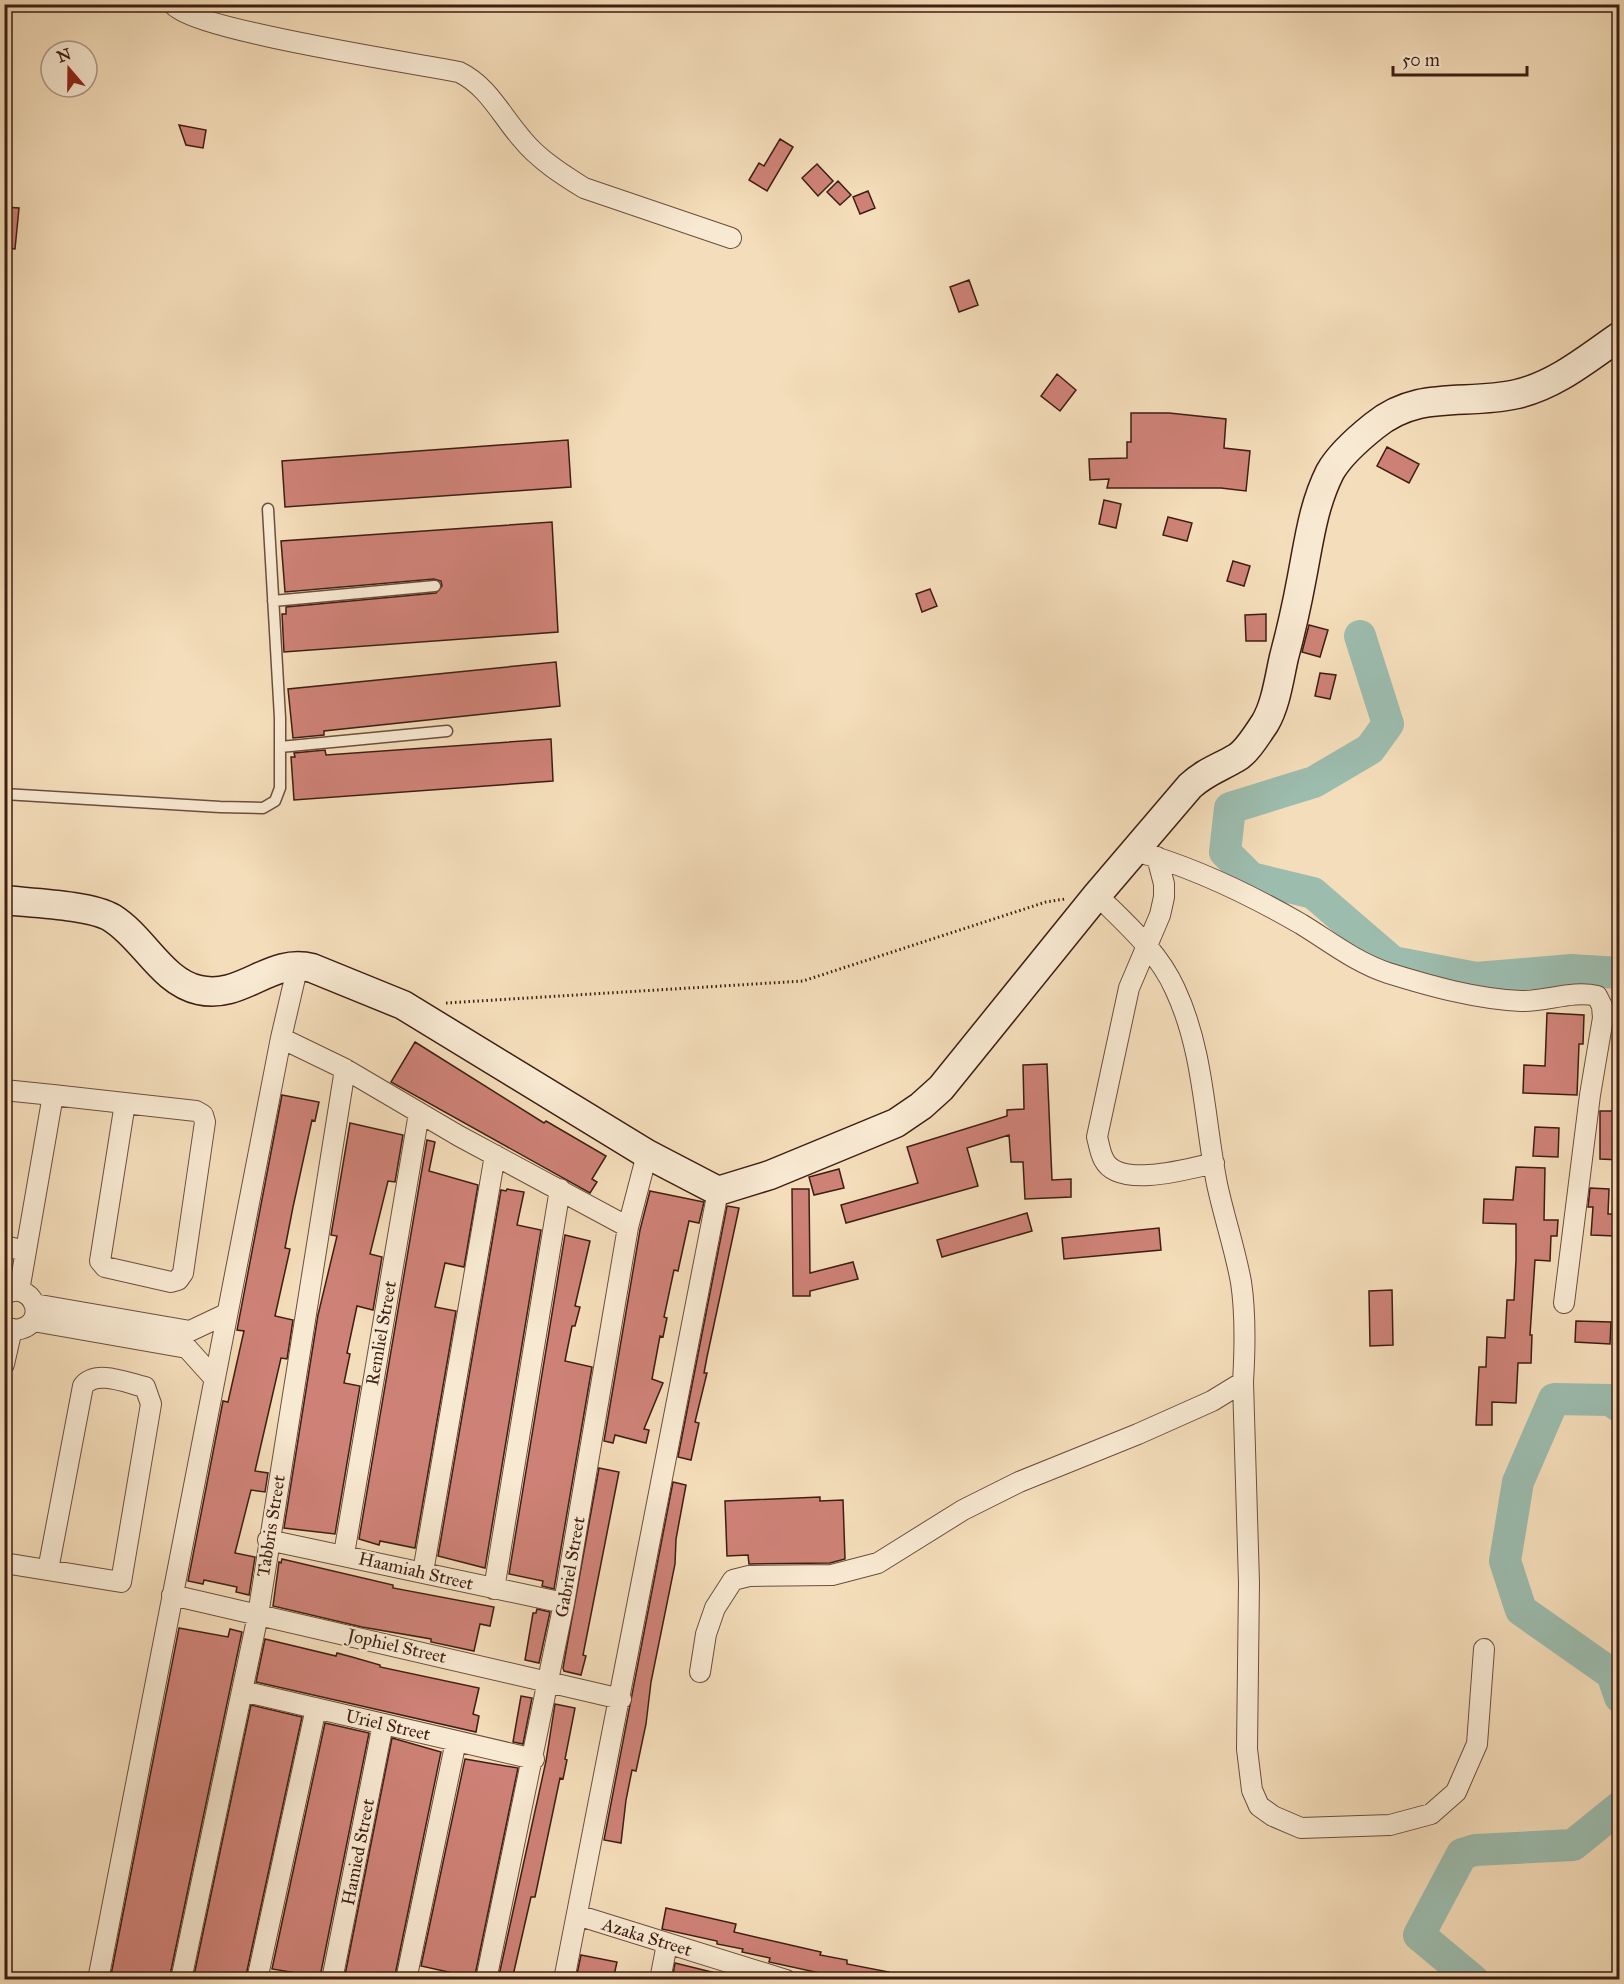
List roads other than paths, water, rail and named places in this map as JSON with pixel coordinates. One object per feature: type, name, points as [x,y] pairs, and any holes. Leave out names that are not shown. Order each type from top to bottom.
[{"type":"street","points":[[173,4],[177,10],[191,17],[228,28],[459,72],[476,80],[523,141],[565,176],[584,188],[731,238]]},
{"type":"street","points":[[4,900],[95,911],[110,917],[125,927],[175,979],[191,988],[208,992],[236,989],[268,972],[298,964],[403,1005],[647,1154],[718,1191],[770,1175],[896,1123],[921,1107],[947,1080],[1097,895],[1146,854],[1190,786],[1204,774],[1238,757],[1266,721],[1275,698],[1296,614],[1315,507],[1332,470],[1373,426],[1398,408],[1427,400],[1493,398],[1519,394],[1546,384],[1568,372],[1620,336]]},
{"type":"street","points":[[1146,854],[1164,884],[1164,897],[1160,915],[1129,988],[1102,1103],[1097,1137],[1104,1162],[1123,1175],[1162,1174],[1214,1163]]},
{"type":"street","points":[[1146,854],[1242,893],[1301,924],[1348,955],[1385,972],[1493,999],[1523,1001],[1573,994],[1597,996],[1602,1006],[1603,1018],[1590,1095],[1564,1303]]},
{"type":"street","points":[[1097,895],[1146,945],[1166,972],[1183,1008],[1202,1076],[1214,1163],[1241,1282],[1245,1341],[1243,1382],[1249,1583],[1247,1749],[1252,1790],[1259,1806],[1301,1828],[1390,1825],[1431,1814],[1456,1792],[1477,1744],[1484,1649]]},
{"type":"street","points":[[98,1980],[226,1314],[298,964]]},
{"type":"street","points":[[281,1038],[345,1069],[419,1113],[628,1227]]},
{"type":"street","name":"Tabbris Street","points":[[181,1980],[258,1615],[268,1540],[345,1069]]},
{"type":"street","points":[[4,1090],[53,1095],[125,1103],[196,1111],[203,1115],[205,1122],[183,1273],[178,1280],[171,1282],[105,1268],[100,1261],[125,1103]]},
{"type":"street","points":[[4,1365],[8,1328],[22,1329],[26,1251],[53,1095]]},
{"type":"street","name":"Remliel Street","points":[[344,1554],[419,1113]]},
{"type":"street","name":"Gabriel Street","points":[[486,1980],[534,1759],[564,1603],[628,1227],[647,1154]]},
{"type":"street","points":[[423,1572],[495,1155]]},
{"type":"street","points":[[494,1589],[560,1189]]},
{"type":"street","points":[[564,1980],[621,1700],[718,1191]]},
{"type":"street","points":[[4,1246],[26,1251]]},
{"type":"street","points":[[23,1303],[189,1340],[214,1378]]},
{"type":"street","points":[[189,1340],[226,1314]]},
{"type":"street","points":[[4,1563],[121,1582],[151,1404],[145,1387],[97,1377],[88,1380],[83,1386],[48,1570]]},
{"type":"street","points":[[700,1672],[706,1634],[715,1608],[733,1580],[749,1575],[832,1575],[878,1563],[963,1510],[1019,1482],[1212,1401],[1243,1382]]},
{"type":"street","name":"Haamiah Street","points":[[268,1540],[344,1554],[564,1603]]},
{"type":"street","name":"Jophiel Street","points":[[172,1595],[549,1681],[621,1700]]},
{"type":"street","name":"Uriel Street","points":[[242,1691],[534,1759]]},
{"type":"street","points":[[257,1980],[316,1708]]},
{"type":"street","name":"Hamied Street","points":[[332,1980],[383,1724]]},
{"type":"street","points":[[406,1980],[456,1741]]},
{"type":"street","name":"Azaka Street","points":[[577,1915],[786,1980]]},
{"type":"street","points":[[660,1980],[668,1944]]},
{"type":"lane","points":[[4,794],[263,808],[275,801],[280,788],[280,747],[267,509]]},
{"type":"lane","points":[[273,601],[435,586]]},
{"type":"lane","points":[[280,747],[447,731]]},
{"type":"waterway","points":[[1360,636],[1388,724],[1370,749],[1314,782],[1230,808],[1225,852],[1251,878],[1313,893],[1393,962],[1476,978],[1571,970],[1620,973]]},
{"type":"waterway","points":[[1620,1407],[1610,1400],[1554,1399],[1518,1482],[1505,1561],[1521,1610],[1612,1674],[1620,1697]]},
{"type":"waterway","points":[[1473,1980],[1419,1935],[1462,1854],[1475,1850],[1573,1845],[1620,1807]]}]
